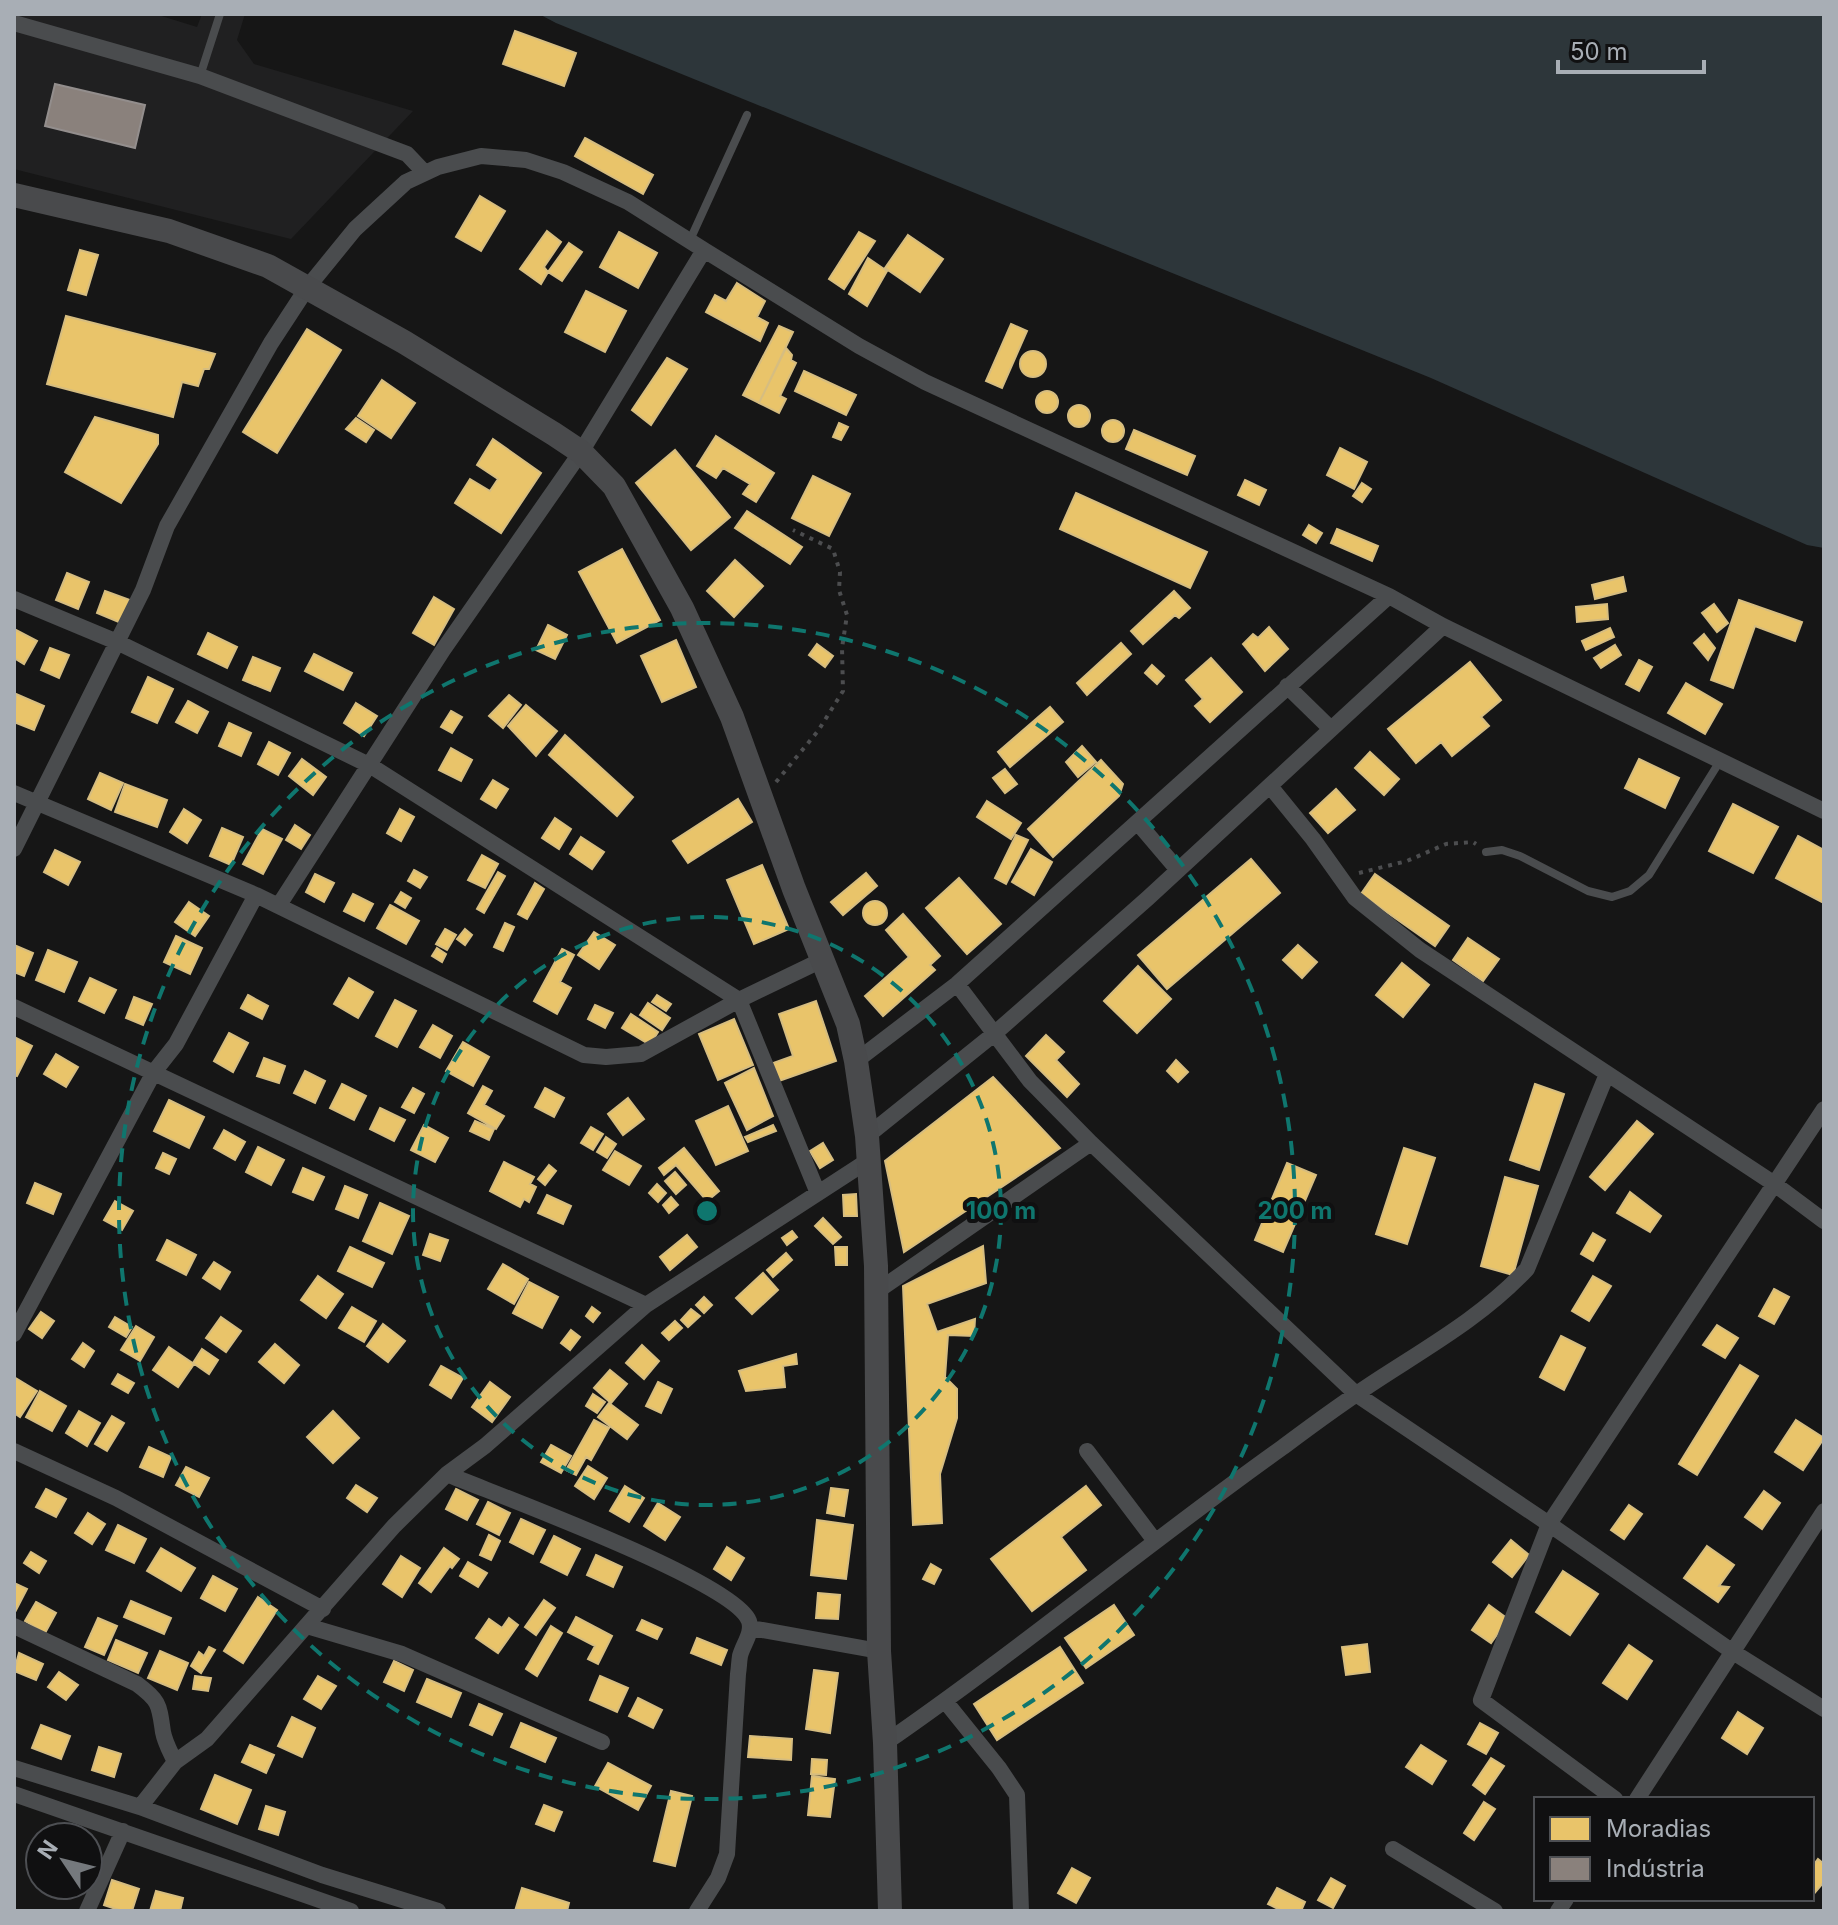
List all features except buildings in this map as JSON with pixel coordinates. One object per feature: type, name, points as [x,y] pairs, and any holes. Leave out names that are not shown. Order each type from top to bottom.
[{"type":"street","points":[[14,23],[200,76],[407,154],[425,173]]},
{"type":"street","points":[[14,849],[143,590],[167,526],[181,499],[271,343],[307,288],[355,229],[406,182],[438,167],[481,156],[526,160],[563,172],[628,202],[859,346],[925,382],[1389,596],[1443,626],[1824,811]]},
{"type":"street","points":[[14,195],[169,231],[268,266],[404,342],[581,452],[614,486],[682,608],[732,717],[848,1024],[856,1061],[868,1148],[876,1292],[879,1651],[890,1911]]},
{"type":"street","points":[[279,905],[443,650],[581,452],[704,250]]},
{"type":"street","points":[[856,1061],[957,984],[1389,596]]},
{"type":"street","points":[[14,599],[117,642],[371,766],[739,1000],[817,1191]]},
{"type":"street","points":[[140,1807],[175,1762],[207,1739],[394,1526],[447,1474],[485,1446],[646,1305],[817,1191],[868,1148],[1178,870],[1443,626]]},
{"type":"street","points":[[1287,686],[1331,729]]},
{"type":"street","points":[[1270,786],[1355,898],[1420,950],[1773,1183],[1824,1221]]},
{"type":"street","points":[[14,793],[279,905],[584,1055],[641,1054],[739,1000],[822,960]]},
{"type":"street","points":[[1138,823],[1178,870]]},
{"type":"street","points":[[14,1334],[154,1072],[176,1044],[256,895]]},
{"type":"street","points":[[957,984],[1030,1081],[1091,1143],[1356,1394],[1733,1652],[1824,1709]]},
{"type":"street","points":[[14,1007],[646,1305]]},
{"type":"street","points":[[885,1743],[1356,1394],[1459,1328],[1510,1287],[1527,1269],[1607,1074]]},
{"type":"street","points":[[1612,1797],[1481,1700],[1549,1524],[1824,1109]]},
{"type":"street","points":[[876,1292],[1091,1143]]},
{"type":"street","points":[[14,1451],[116,1498],[323,1609]]},
{"type":"street","points":[[1087,1451],[1155,1541]]},
{"type":"street","points":[[447,1474],[674,1568],[742,1609],[751,1628],[740,1655],[727,1854],[718,1878],[697,1911]]},
{"type":"street","points":[[1638,1797],[1824,1511]]},
{"type":"street","points":[[14,1626],[137,1684],[155,1697],[163,1717],[163,1734],[175,1762]]},
{"type":"street","points":[[307,1626],[402,1654],[602,1742]]},
{"type":"street","points":[[751,1628],[879,1651]]},
{"type":"street","points":[[945,1701],[1017,1795],[1021,1911]]},
{"type":"street","points":[[14,1768],[140,1807],[322,1875],[438,1911]]},
{"type":"street","points":[[14,1794],[351,1911]]},
{"type":"street","points":[[87,1911],[123,1831]]},
{"type":"street","points":[[1393,1849],[1495,1911]]},
{"type":"lane","points":[[200,76],[220,14]]},
{"type":"lane","points":[[689,241],[747,115]]},
{"type":"lane","points":[[1486,852],[1502,850],[1520,856],[1588,891],[1612,897],[1630,891],[1649,875],[1720,761]]},
{"type":"path","points":[[761,799],[818,731],[843,691],[842,648],[847,615],[839,590],[840,572],[833,549],[793,530]]},
{"type":"path","points":[[1342,880],[1371,869],[1407,861],[1446,844],[1473,842],[1486,852]]},
{"type":"shaded area","points":[[14,14],[155,14],[197,27],[202,14],[245,14],[237,40],[254,64],[413,111],[291,239],[14,169]]},
{"type":"shaded area","points":[[539,14],[1824,14],[1824,548],[1807,545],[1431,378]]}]
